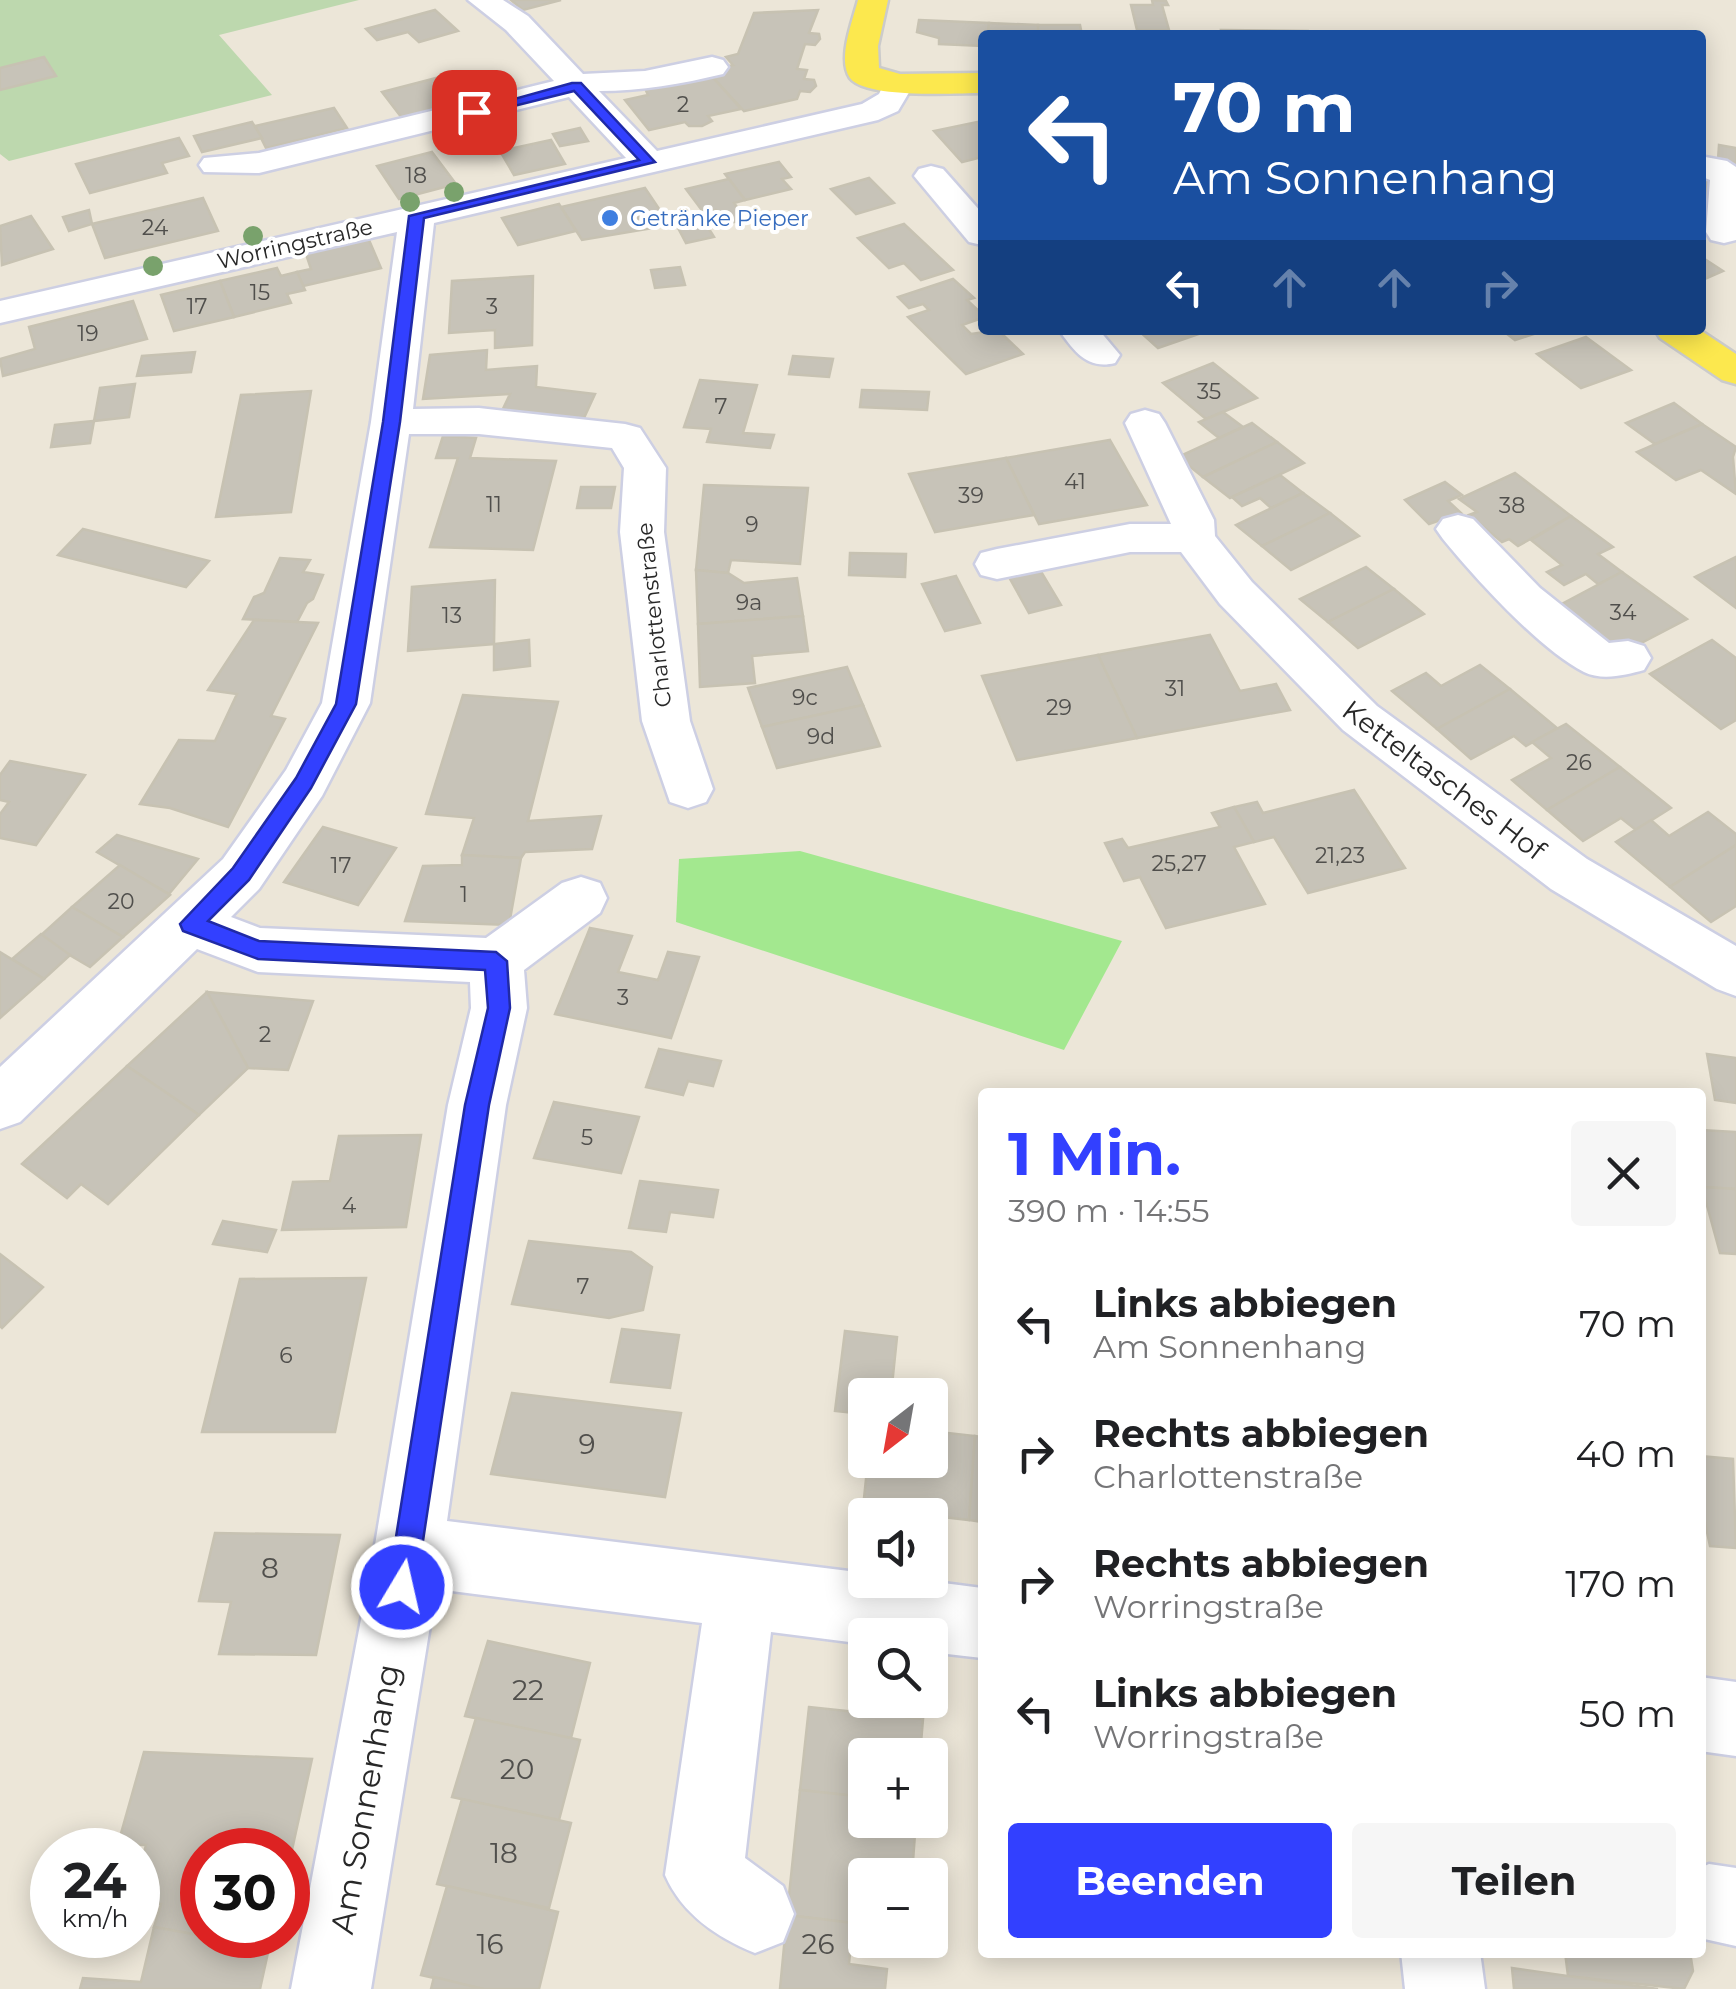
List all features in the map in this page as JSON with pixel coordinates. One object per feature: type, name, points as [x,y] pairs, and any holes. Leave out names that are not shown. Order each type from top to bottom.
[{"type":"main road","points":[[873,0],[862,46],[861,70],[870,78],[898,84],[978,83]]},
{"type":"main road","points":[[1681,335],[1736,372]]},
{"type":"street","points":[[483,0],[517,23],[648,162]]},
{"type":"street","points":[[516,68],[550,59]]},
{"type":"street","points":[[216,165],[259,163],[595,81],[645,82],[712,67]]},
{"type":"street","name":"Worringstraße","points":[[0,312],[874,110],[893,100],[898,84]]},
{"type":"street","points":[[1706,167],[1727,177],[1720,232]]},
{"type":"street","points":[[931,176],[978,229]]},
{"type":"street","points":[[0,1104],[241,874],[304,783],[346,704],[391,422],[417,216]]},
{"type":"street","name":"Charlottenstraße","points":[[391,422],[479,421],[626,437],[645,468],[642,532],[666,721],[688,789]]},
{"type":"street","name":"Ketteltasches Hof","points":[[1145,424],[1192,520],[1193,538],[1236,593],[1360,718],[1569,874],[1736,972]]},
{"type":"street","points":[[1458,529],[1485,564],[1600,660],[1628,658]]},
{"type":"street","points":[[996,564],[1130,538],[1193,538]]},
{"type":"street","points":[[191,924],[258,950],[496,961],[581,898]]},
{"type":"street","name":"Am Sonnenhang","points":[[331,1989],[408,1550],[477,1105],[499,1008],[496,961]]},
{"type":"street","points":[[408,1550],[978,1623]]},
{"type":"street","points":[[742,1593],[704,1875],[756,1914]]},
{"type":"street","points":[[1706,1715],[1736,1719]]},
{"type":"street","points":[[1441,1958],[1445,1989]]},
{"type":"green space","points":[[0,0],[359,0],[219,35],[272,95],[9,161],[0,154]]},
{"type":"green space","points":[[800,851],[1122,941],[1064,1050],[676,922],[679,859]]},
{"type":"building","points":[[511,0],[561,0],[523,10]]},
{"type":"building","points":[[1152,0],[1166,1],[1168,5],[1162,5],[1169,30],[1137,30],[1131,5],[1153,5]]},
{"type":"building","points":[[435,10],[458,31],[419,42],[408,32],[377,40],[366,29]]},
{"type":"building","points":[[818,10],[809,33],[819,34],[820,39],[815,45],[805,44],[797,69],[807,70],[804,79],[814,80],[816,86],[810,92],[800,91],[797,99],[744,111],[708,72],[733,65],[726,57],[738,54],[754,13]]},
{"type":"building","points":[[919,20],[989,23],[988,30],[978,30],[978,46],[939,44],[939,38],[917,32]]},
{"type":"building","points":[[989,23],[1038,25],[1038,30],[988,30]]},
{"type":"building","points":[[1038,25],[1080,25],[1081,30],[1038,30]]},
{"type":"building","points":[[44,57],[56,76],[0,90],[0,68]]},
{"type":"building","points":[[708,72],[741,109],[708,116],[712,121],[702,126],[685,122],[649,130],[625,100],[648,95],[644,86]]},
{"type":"building","points":[[444,76],[466,101],[402,118],[382,92]]},
{"type":"building","points":[[334,108],[347,128],[266,148],[255,126]]},
{"type":"building","points":[[481,117],[508,117],[505,129],[478,128]]},
{"type":"building","points":[[252,122],[262,138],[202,152],[194,136]]},
{"type":"building","points":[[978,122],[978,158],[962,162],[934,131]]},
{"type":"building","points":[[580,128],[588,141],[560,146],[553,134]]},
{"type":"building","points":[[179,138],[189,156],[162,163],[167,173],[90,193],[76,164]]},
{"type":"building","points":[[551,140],[565,164],[514,175],[500,151]]},
{"type":"building","points":[[1719,145],[1736,148],[1736,163],[1718,160]]},
{"type":"building","points":[[432,152],[456,184],[399,199],[377,166]]},
{"type":"building","points":[[779,162],[791,177],[782,179],[791,189],[745,200],[725,174]]},
{"type":"building","points":[[1706,177],[1718,179],[1714,209],[1706,207]]},
{"type":"building","points":[[869,178],[894,203],[856,214],[831,189]]},
{"type":"building","points":[[729,179],[745,200],[734,203],[746,219],[726,224],[716,210],[704,213],[686,189]]},
{"type":"building","points":[[645,188],[670,225],[582,240],[561,207]]},
{"type":"building","points":[[203,198],[218,231],[105,258],[92,224]]},
{"type":"building","points":[[559,204],[576,231],[518,245],[502,218]]},
{"type":"building","points":[[89,210],[92,224],[69,231],[63,217]]},
{"type":"building","points":[[31,216],[53,249],[2,265],[0,226]]},
{"type":"building","points":[[704,221],[714,237],[686,243],[677,226]]},
{"type":"building","points":[[904,224],[953,270],[921,280],[904,263],[889,268],[858,238]]},
{"type":"building","points":[[369,240],[381,268],[303,286],[297,272],[311,269],[306,254]]},
{"type":"building","points":[[1706,260],[1723,271],[1706,278]]},
{"type":"building","points":[[680,267],[685,285],[655,288],[651,270]]},
{"type":"building","points":[[277,268],[281,276],[297,272],[305,290],[287,294],[291,303],[234,317],[220,281]]},
{"type":"building","points":[[533,276],[532,345],[495,348],[495,330],[449,333],[452,281]]},
{"type":"building","points":[[953,279],[974,298],[967,300],[978,310],[978,319],[962,325],[971,334],[1003,335],[1023,354],[966,374],[908,317],[929,310],[923,304],[909,308],[898,297]]},
{"type":"building","points":[[220,281],[234,317],[174,331],[161,295]]},
{"type":"building","points":[[133,301],[147,339],[3,376],[0,359],[35,349],[29,327]]},
{"type":"building","points":[[1144,335],[1196,335],[1158,348]]},
{"type":"building","points":[[1586,337],[1631,370],[1581,388],[1537,354]]},
{"type":"building","points":[[487,350],[486,370],[537,366],[536,387],[595,394],[584,418],[502,411],[510,394],[423,399],[430,355]]},
{"type":"building","points":[[195,352],[191,372],[137,376],[142,356]]},
{"type":"building","points":[[793,356],[833,359],[829,377],[789,374]]},
{"type":"building","points":[[1213,363],[1257,398],[1206,419],[1163,383]]},
{"type":"building","points":[[700,380],[757,385],[743,433],[774,435],[770,448],[707,442],[711,429],[684,427]]},
{"type":"building","points":[[135,384],[129,417],[94,421],[100,388]]},
{"type":"building","points":[[862,390],[929,392],[927,410],[860,407]]},
{"type":"building","points":[[311,391],[291,512],[216,517],[241,395]]},
{"type":"building","points":[[1674,403],[1702,424],[1655,444],[1626,423]]},
{"type":"building","points":[[1223,412],[1243,427],[1219,438],[1199,422]]},
{"type":"building","points":[[94,421],[90,443],[51,447],[55,425]]},
{"type":"building","points":[[1252,423],[1277,442],[1203,477],[1178,457]]},
{"type":"building","points":[[1702,424],[1736,447],[1736,494],[1701,470],[1676,480],[1637,452]]},
{"type":"building","points":[[443,436],[476,438],[470,458],[556,461],[533,550],[430,547],[458,458],[436,458]]},
{"type":"building","points":[[1110,440],[1147,505],[1039,524],[1006,458]]},
{"type":"building","points":[[1277,442],[1304,463],[1230,498],[1203,477]]},
{"type":"building","points":[[1006,458],[1034,515],[935,532],[909,474]]},
{"type":"building","points":[[1515,473],[1571,516],[1518,546],[1509,539],[1502,542],[1469,515],[1477,512],[1459,499]]},
{"type":"building","points":[[1280,475],[1303,493],[1271,508],[1260,498],[1242,506],[1232,497]]},
{"type":"building","points":[[1445,482],[1462,495],[1448,501],[1461,513],[1429,524],[1405,500]]},
{"type":"building","points":[[704,485],[808,488],[800,564],[731,560],[728,573],[696,570]]},
{"type":"building","points":[[581,487],[615,487],[611,508],[577,508]]},
{"type":"building","points":[[1303,493],[1330,513],[1262,546],[1236,525]]},
{"type":"building","points":[[1330,513],[1359,536],[1291,570],[1262,546]]},
{"type":"building","points":[[1571,516],[1613,547],[1598,554],[1622,572],[1598,584],[1586,574],[1564,585],[1547,572],[1562,565],[1531,540]]},
{"type":"building","points":[[83,529],[209,561],[186,587],[58,555]]},
{"type":"building","points":[[850,553],[906,554],[905,577],[849,575]]},
{"type":"building","points":[[1736,557],[1736,608],[1695,577]]},
{"type":"building","points":[[280,558],[310,560],[303,572],[323,575],[313,599],[297,622],[243,619],[254,597],[264,593]]},
{"type":"building","points":[[1366,567],[1394,589],[1328,622],[1300,599]]},
{"type":"building","points":[[696,570],[728,573],[744,583],[797,578],[803,616],[698,624]]},
{"type":"building","points":[[1040,570],[1061,605],[1029,613],[1009,577]]},
{"type":"building","points":[[1622,572],[1687,619],[1622,653],[1560,605]]},
{"type":"building","points":[[956,576],[980,623],[945,631],[922,584]]},
{"type":"building","points":[[495,580],[494,644],[408,651],[412,587]]},
{"type":"building","points":[[1394,589],[1424,614],[1358,648],[1328,622]]},
{"type":"building","points":[[803,616],[808,651],[752,656],[755,683],[700,687],[698,624]]},
{"type":"building","points":[[254,620],[318,623],[271,716],[285,719],[228,827],[170,808],[140,804],[179,740],[215,741],[237,694],[208,690]]},
{"type":"building","points":[[1210,635],[1240,691],[1276,684],[1290,710],[1137,738],[1098,655]]},
{"type":"building","points":[[529,640],[530,666],[494,670],[494,644]]},
{"type":"building","points":[[1712,640],[1736,658],[1736,720],[1721,729],[1650,674]]},
{"type":"building","points":[[1098,655],[1137,738],[1017,760],[982,676]]},
{"type":"building","points":[[1480,665],[1510,689],[1437,729],[1392,691],[1426,673],[1441,686]]},
{"type":"building","points":[[847,667],[863,705],[762,727],[748,688]]},
{"type":"building","points":[[1510,689],[1557,728],[1526,746],[1514,736],[1471,759],[1437,729]]},
{"type":"building","points":[[463,695],[558,702],[528,821],[601,816],[592,849],[525,852],[521,858],[462,855],[474,818],[426,814]]},
{"type":"building","points":[[863,705],[880,746],[777,768],[762,727]]},
{"type":"building","points":[[1566,724],[1620,767],[1547,810],[1512,780],[1551,758],[1532,742]]},
{"type":"building","points":[[10,761],[85,775],[36,845],[0,838],[0,814],[9,802],[0,800],[0,775]]},
{"type":"building","points":[[1620,767],[1671,808],[1636,830],[1621,818],[1583,841],[1547,810]]},
{"type":"building","points":[[1354,790],[1405,868],[1308,893],[1274,837],[1254,842],[1234,807],[1257,802],[1263,813]]},
{"type":"building","points":[[1234,807],[1254,842],[1234,847],[1265,904],[1166,928],[1140,877],[1124,881],[1105,843],[1122,839],[1128,848],[1220,827],[1212,813]]},
{"type":"building","points":[[1708,812],[1736,834],[1736,845],[1670,887],[1616,842],[1651,820],[1669,836]]},
{"type":"building","points":[[323,827],[396,848],[358,905],[284,882]]},
{"type":"building","points":[[117,835],[198,859],[169,894],[97,852]]},
{"type":"building","points":[[1736,845],[1736,906],[1711,922],[1670,887]]},
{"type":"building","points":[[462,855],[521,858],[509,925],[405,921],[423,866],[462,865]]},
{"type":"building","points":[[120,865],[170,895],[123,937],[72,907]]},
{"type":"building","points":[[72,907],[123,937],[90,967],[39,937]]},
{"type":"building","points":[[590,928],[632,936],[618,972],[658,980],[668,952],[699,957],[671,1038],[555,1014]]},
{"type":"building","points":[[41,934],[70,955],[44,979],[12,959]]},
{"type":"building","points":[[0,952],[44,979],[0,1018]]},
{"type":"building","points":[[207,992],[313,1001],[288,1070],[248,1068]]},
{"type":"building","points":[[207,992],[248,1068],[199,1115],[127,1066]]},
{"type":"building","points":[[659,1049],[721,1061],[713,1086],[688,1081],[683,1095],[646,1087]]},
{"type":"building","points":[[1707,1054],[1736,1058],[1736,1103],[1715,1100]]},
{"type":"building","points":[[127,1066],[199,1115],[108,1204],[81,1184],[67,1198],[22,1164]]},
{"type":"building","points":[[554,1102],[639,1117],[621,1173],[534,1158]]},
{"type":"building","points":[[1706,1130],[1736,1132],[1736,1189],[1706,1187]]},
{"type":"building","points":[[421,1135],[406,1227],[282,1230],[293,1182],[330,1181],[339,1136]]},
{"type":"building","points":[[640,1181],[718,1190],[713,1217],[670,1212],[666,1232],[629,1228]]},
{"type":"building","points":[[1706,1187],[1736,1189],[1736,1254],[1720,1253],[1706,1202]]},
{"type":"building","points":[[223,1221],[276,1230],[267,1252],[213,1244]]},
{"type":"building","points":[[529,1241],[631,1252],[652,1267],[643,1310],[609,1318],[512,1304]]},
{"type":"building","points":[[0,1254],[43,1287],[2,1328],[0,1326]]},
{"type":"building","points":[[366,1278],[335,1432],[202,1432],[240,1279]]},
{"type":"building","points":[[622,1329],[679,1335],[670,1388],[611,1382]]},
{"type":"building","points":[[845,1331],[897,1337],[893,1378],[848,1378],[848,1412],[835,1411]]},
{"type":"building","points":[[512,1393],[681,1413],[665,1497],[491,1474]]},
{"type":"building","points":[[948,1433],[975,1436],[969,1520],[948,1518],[948,1498],[864,1498],[866,1478],[948,1478]]},
{"type":"building","points":[[975,1436],[978,1521],[969,1520]]},
{"type":"building","points":[[1706,1457],[1733,1459],[1736,1548],[1710,1546],[1706,1527]]},
{"type":"building","points":[[215,1533],[340,1535],[316,1655],[219,1654],[231,1602],[199,1601]]},
{"type":"building","points":[[488,1641],[590,1663],[571,1738],[465,1716]]},
{"type":"building","points":[[809,1707],[848,1711],[848,1718],[923,1719],[921,1738],[848,1738],[848,1795],[800,1790]]},
{"type":"building","points":[[476,1718],[580,1740],[559,1820],[452,1797]]},
{"type":"building","points":[[144,1752],[312,1759],[297,1828],[180,1828],[180,1932],[160,1928],[160,1828],[123,1828]]},
{"type":"building","points":[[800,1790],[848,1795],[848,1838],[915,1838],[913,1858],[848,1858],[848,1922],[787,1915]]},
{"type":"building","points":[[462,1799],[571,1823],[549,1908],[437,1884]]},
{"type":"building","points":[[447,1886],[558,1912],[539,1989],[483,1989],[421,1975]]},
{"type":"building","points":[[787,1915],[848,1922],[849,1964],[887,1969],[885,1989],[780,1989]]},
{"type":"building","points":[[160,1928],[180,1932],[180,1958],[267,1958],[260,1989],[80,1989],[83,1978],[141,1982],[147,1958],[160,1958]]},
{"type":"building","points":[[1566,1958],[1691,1958],[1693,1971],[1684,1989],[1568,1976]]},
{"type":"building","points":[[1512,1968],[1658,1989],[1514,1989]]},
{"type":"building","points":[[434,1977],[483,1989],[431,1989]]},
{"type":"place","name":"Getränke Pieper","points":[[610,218]]},
{"type":"route","points":[[402,1587],[477,1105],[499,1008],[496,961],[258,950],[191,924],[241,874],[304,783],[346,704],[391,422],[417,216],[648,162],[576,86],[474,112]]}]
